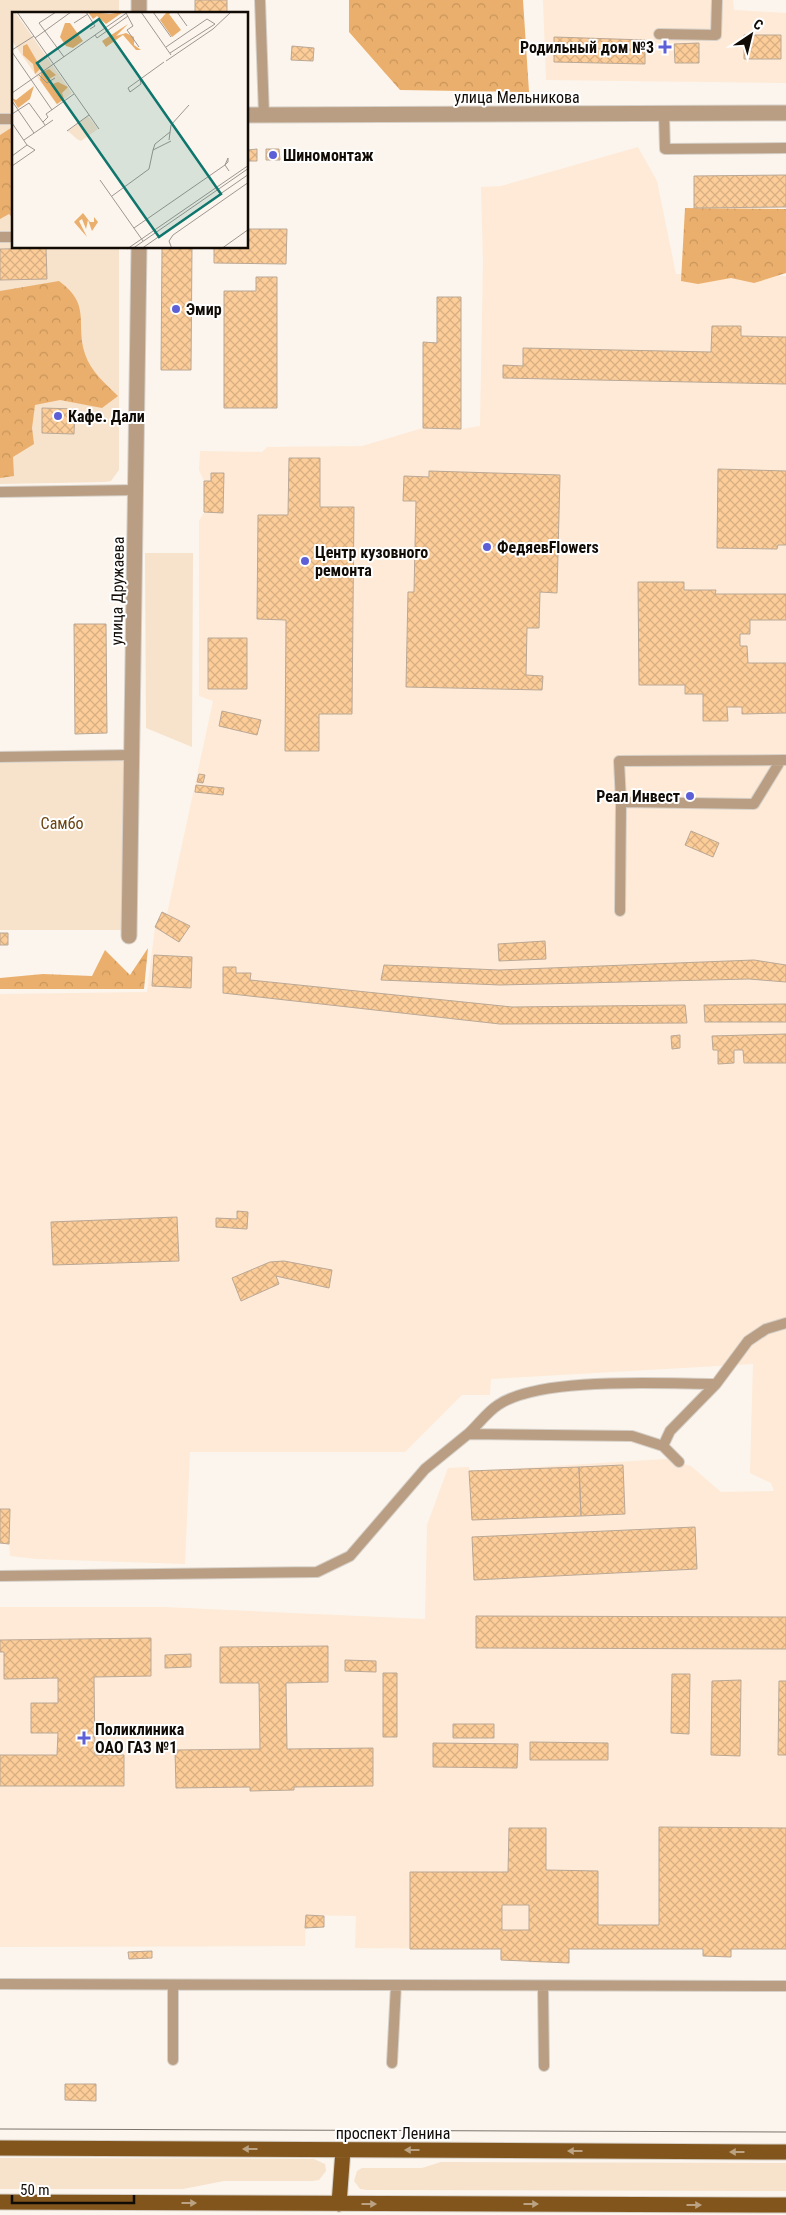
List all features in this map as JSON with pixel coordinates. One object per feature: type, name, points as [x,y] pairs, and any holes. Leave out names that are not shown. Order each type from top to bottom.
[{"type":"main road","name":"проспект Ленина","points":[[0,2148],[786,2152]]},
{"type":"main road","points":[[339,2204],[343,2150]]},
{"type":"main road","points":[[0,2202],[786,2205]]},
{"type":"street","name":"улица Мельникова","points":[[249,115],[786,114]]},
{"type":"street","name":"улица Дружаева","points":[[129,936],[139,249]]},
{"type":"lane","points":[[260,0],[264,115]]},
{"type":"lane","points":[[659,34],[716,35],[717,0]]},
{"type":"lane","points":[[664,114],[665,149],[786,148]]},
{"type":"lane","points":[[0,492],[136,490]]},
{"type":"lane","points":[[0,757],[131,754]]},
{"type":"lane","points":[[620,912],[621,802],[619,761],[784,760]]},
{"type":"lane","points":[[621,802],[754,804],[784,760]]},
{"type":"lane","points":[[663,1446],[670,1431],[716,1384],[748,1341],[766,1329],[786,1323]]},
{"type":"lane","points":[[0,1576],[317,1572],[350,1556],[425,1469],[468,1434],[498,1405],[522,1394],[570,1385],[716,1384]]},
{"type":"lane","points":[[468,1434],[632,1436],[663,1446],[679,1462]]},
{"type":"lane","points":[[0,1984],[786,1986]]},
{"type":"lane","points":[[173,2060],[174,1984]]},
{"type":"lane","points":[[392,2063],[396,1985]]},
{"type":"lane","points":[[543,1986],[544,2066]]},
{"type":"shaded area","name":"Родильный дом №3","points":[[543,0],[733,0],[734,10],[786,13],[786,83],[546,80]]},
{"type":"shaded area","points":[[638,147],[657,181],[676,274],[786,276],[786,1949],[732,1949],[731,1957],[703,1956],[703,1949],[569,1949],[569,1963],[529,1963],[529,1961],[501,1960],[500,1949],[355,1948],[356,1916],[306,1915],[305,1946],[0,1947],[0,1607],[164,1607],[425,1619],[427,1525],[448,1468],[469,1467],[470,1471],[666,1459],[691,1466],[721,1492],[774,1491],[771,1483],[750,1473],[753,1364],[491,1379],[490,1395],[462,1395],[405,1452],[190,1452],[185,1564],[36,1559],[10,1556],[9,1544],[0,1543],[0,994],[147,992],[155,927],[162,912],[167,914],[213,701],[199,696],[199,521],[204,512],[204,481],[199,470],[200,451],[262,452],[267,447],[362,446],[423,428],[461,429],[480,426],[483,261],[481,187],[501,186]]},
{"type":"green space","points":[[0,0],[119,0],[119,12],[12,12],[12,249],[119,249],[119,470],[111,481],[105,482],[0,484]]},
{"type":"green space","points":[[349,0],[523,0],[529,92],[400,90],[349,32]]},
{"type":"green space","points":[[12,127],[12,217],[9,214],[0,219],[0,135]]},
{"type":"green space","points":[[685,208],[786,209],[786,273],[754,283],[731,278],[698,284],[681,281]]},
{"type":"green space","points":[[59,281],[76,298],[81,315],[82,343],[91,366],[118,396],[102,408],[60,400],[35,405],[32,428],[34,444],[13,457],[14,476],[0,478],[0,291]]},
{"type":"green space","points":[[145,553],[193,553],[192,747],[146,728]]},
{"type":"green space","name":"Самбо","points":[[124,760],[121,930],[0,930],[0,763]]},
{"type":"green space","points":[[148,948],[144,989],[0,989],[0,978],[43,974],[92,976],[105,950],[130,975]]},
{"type":"green space","points":[[0,2158],[314,2159],[325,2164],[326,2171],[319,2180],[312,2181],[224,2181],[183,2189],[0,2189]]},
{"type":"green space","points":[[441,2162],[786,2163],[786,2191],[367,2190],[360,2189],[354,2181],[357,2171],[362,2168],[422,2168]]},
{"type":"building","points":[[195,0],[227,0],[227,12],[195,12]]},
{"type":"building","points":[[744,35],[781,35],[781,59],[744,59]]},
{"type":"building","points":[[554,37],[645,40],[645,64],[554,62]]},
{"type":"building","points":[[699,43],[699,63],[675,63],[674,44]]},
{"type":"building","points":[[292,46],[314,48],[313,61],[291,60]]},
{"type":"building","points":[[257,149],[257,161],[249,161],[249,150]]},
{"type":"building","name":"Шиномонтаж","points":[[266,149],[279,149],[280,160],[266,160]]},
{"type":"building","points":[[786,175],[786,207],[694,208],[694,176]]},
{"type":"building","points":[[249,229],[287,229],[286,264],[214,263],[214,249],[249,249]]},
{"type":"building","points":[[0,249],[46,249],[47,279],[0,280]]},
{"type":"building","name":"Эмир","points":[[162,249],[192,249],[191,370],[161,370]]},
{"type":"building","points":[[256,277],[277,277],[277,408],[224,408],[224,291],[256,291]]},
{"type":"building","points":[[437,297],[461,297],[461,429],[423,428],[423,342],[437,343]]},
{"type":"building","points":[[712,326],[741,326],[741,336],[786,337],[786,384],[503,378],[503,365],[523,366],[523,348],[711,352]]},
{"type":"building","points":[[42,408],[75,409],[74,434],[42,433]]},
{"type":"building","name":"Центр кузовного ремонта","points":[[289,458],[320,458],[320,507],[354,507],[352,714],[319,714],[319,751],[285,751],[286,620],[257,619],[258,515],[288,515]]},
{"type":"building","points":[[718,469],[786,471],[786,545],[778,545],[777,549],[717,548]]},
{"type":"building","name":"ФедяевFlowers","points":[[429,471],[560,475],[557,593],[540,592],[539,628],[527,628],[526,675],[543,676],[542,690],[406,687],[408,592],[414,592],[416,501],[403,501],[404,476],[429,477]]},
{"type":"building","points":[[211,473],[224,473],[223,513],[204,512],[204,481],[211,481]]},
{"type":"building","points":[[638,582],[684,582],[684,590],[716,590],[715,594],[786,594],[786,620],[750,620],[750,634],[740,634],[740,646],[747,646],[748,663],[786,663],[786,713],[742,714],[742,707],[727,707],[728,721],[703,721],[703,694],[685,694],[685,685],[639,685]]},
{"type":"building","points":[[74,624],[106,624],[107,733],[75,734]]},
{"type":"building","points":[[208,638],[247,638],[247,689],[208,689]]},
{"type":"building","points":[[222,711],[261,720],[257,735],[219,726]]},
{"type":"building","points":[[199,774],[205,775],[203,783],[197,782]]},
{"type":"building","points":[[196,785],[224,788],[223,795],[195,792]]},
{"type":"building","points":[[691,831],[719,843],[713,857],[685,845]]},
{"type":"building","points":[[162,912],[190,926],[179,942],[155,927]]},
{"type":"building","points":[[0,933],[8,933],[8,945],[0,945]]},
{"type":"building","points":[[545,941],[546,959],[499,961],[498,944]]},
{"type":"building","points":[[154,955],[192,957],[191,988],[152,986]]},
{"type":"building","points":[[754,960],[786,965],[786,982],[749,979],[500,985],[381,980],[384,965],[499,970]]},
{"type":"building","points":[[223,967],[236,967],[236,973],[251,973],[250,980],[512,1007],[685,1005],[687,1023],[500,1024],[223,993]]},
{"type":"building","points":[[786,1004],[786,1022],[705,1022],[704,1005]]},
{"type":"building","points":[[786,1034],[786,1063],[744,1063],[743,1050],[734,1050],[734,1063],[718,1064],[718,1050],[713,1050],[712,1036]]},
{"type":"building","points":[[680,1035],[680,1048],[672,1049],[671,1036]]},
{"type":"building","points":[[237,1211],[248,1212],[247,1229],[216,1227],[216,1218],[237,1219]]},
{"type":"building","points":[[177,1217],[179,1261],[53,1265],[51,1222]]},
{"type":"building","points":[[284,1261],[332,1270],[329,1288],[276,1276],[279,1284],[241,1301],[232,1278],[270,1262]]},
{"type":"building","points":[[623,1465],[625,1514],[581,1516],[579,1467]]},
{"type":"building","points":[[579,1467],[581,1516],[472,1520],[469,1471]]},
{"type":"building","points":[[0,1509],[10,1509],[9,1544],[0,1543]]},
{"type":"building","points":[[695,1527],[697,1569],[474,1580],[472,1537]]},
{"type":"building","points":[[476,1616],[786,1617],[786,1649],[476,1648]]},
{"type":"building","points":[[151,1638],[151,1676],[94,1677],[95,1755],[124,1755],[124,1786],[0,1786],[0,1755],[57,1755],[58,1733],[31,1733],[31,1703],[58,1703],[58,1678],[4,1679],[4,1652],[0,1652],[0,1640]]},
{"type":"building","points":[[328,1646],[328,1682],[286,1683],[287,1749],[373,1748],[373,1786],[294,1787],[294,1790],[250,1791],[250,1787],[176,1788],[175,1750],[260,1749],[259,1683],[220,1683],[220,1647]]},
{"type":"building","points":[[191,1654],[191,1667],[165,1668],[165,1655]]},
{"type":"building","points":[[345,1660],[376,1661],[376,1672],[345,1671]]},
{"type":"building","points":[[383,1673],[397,1673],[397,1737],[383,1737]]},
{"type":"building","points":[[672,1674],[690,1674],[689,1734],[671,1733]]},
{"type":"building","points":[[741,1680],[740,1756],[711,1755],[712,1681]]},
{"type":"building","points":[[779,1681],[786,1681],[786,1755],[778,1755]]},
{"type":"building","points":[[453,1724],[494,1724],[494,1738],[453,1738]]},
{"type":"building","points":[[530,1742],[608,1743],[608,1760],[530,1760]]},
{"type":"building","points":[[433,1743],[518,1744],[517,1768],[433,1767]]},
{"type":"building","points":[[659,1827],[786,1828],[786,1949],[731,1949],[731,1957],[703,1956],[703,1949],[569,1949],[569,1963],[501,1960],[501,1949],[410,1949],[410,1872],[508,1872],[509,1828],[546,1828],[546,1870],[598,1871],[598,1925],[659,1925]],"holes":[[[502,1905],[529,1905],[529,1930],[502,1930]]]},
{"type":"building","points":[[306,1915],[324,1916],[324,1927],[305,1928]]},
{"type":"building","points":[[152,1951],[152,1958],[129,1959],[128,1952]]},
{"type":"building","points":[[65,2084],[96,2084],[96,2101],[65,2100]]},
{"type":"tram line","points":[[0,2129],[786,2132]]},
{"type":"place","name":"Родильный дом №3","points":[[665,47]]},
{"type":"place","name":"Шиномонтаж","points":[[273,155]]},
{"type":"place","name":"Эмир","points":[[176,309]]},
{"type":"place","name":"Кафе. Дали","points":[[58,416]]},
{"type":"place","name":"ФедяевFlowers","points":[[487,547]]},
{"type":"place","name":"Центр кузовного ремонта","points":[[305,561]]},
{"type":"place","name":"Реал Инвест","points":[[690,796]]},
{"type":"place","name":"Поликлиника ОАО ГАЗ №1","points":[[84,1738]]}]
